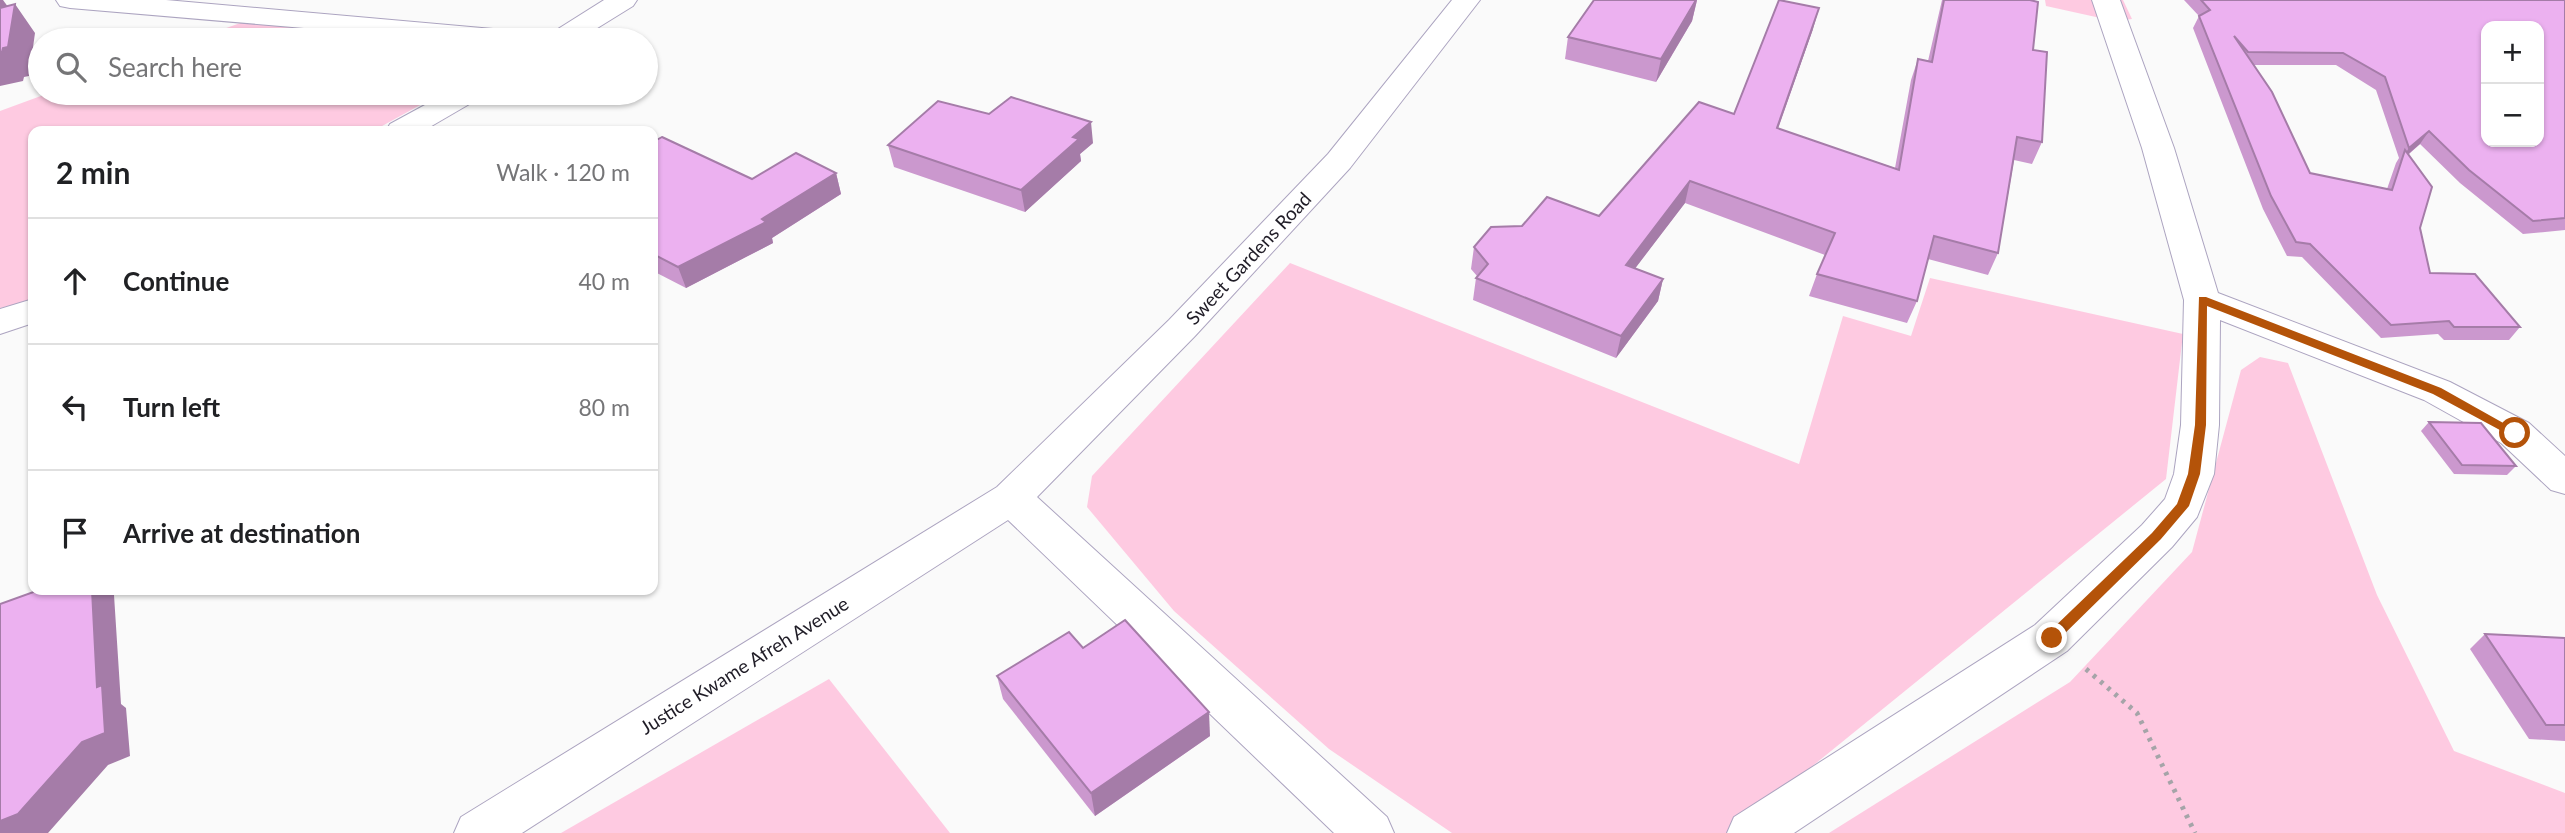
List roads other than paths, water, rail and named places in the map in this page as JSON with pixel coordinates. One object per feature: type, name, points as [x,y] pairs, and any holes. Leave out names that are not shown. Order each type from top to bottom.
[{"type":"street","points":[[70,0],[400,28]]},
{"type":"street","points":[[578,28],[623,0]]},
{"type":"street","name":"Sweet Gardens Road","points":[[1011,498],[1182,328],[1339,161],[1466,0]]},
{"type":"street","points":[[1752,833],[2052,638],[2157,536],[2183,506],[2194,474],[2200,425],[2202,300],[2158,148],[2106,0]]},
{"type":"street","points":[[410,126],[447,105]]},
{"type":"street","points":[[2202,300],[2437,391],[2515,433],[2565,479]]},
{"type":"street","points":[[0,322],[28,313]]},
{"type":"street","points":[[1011,498],[1369,833]]},
{"type":"street","name":"Justice Kwame Afreh Avenue","points":[[479,833],[1011,498]]}]
